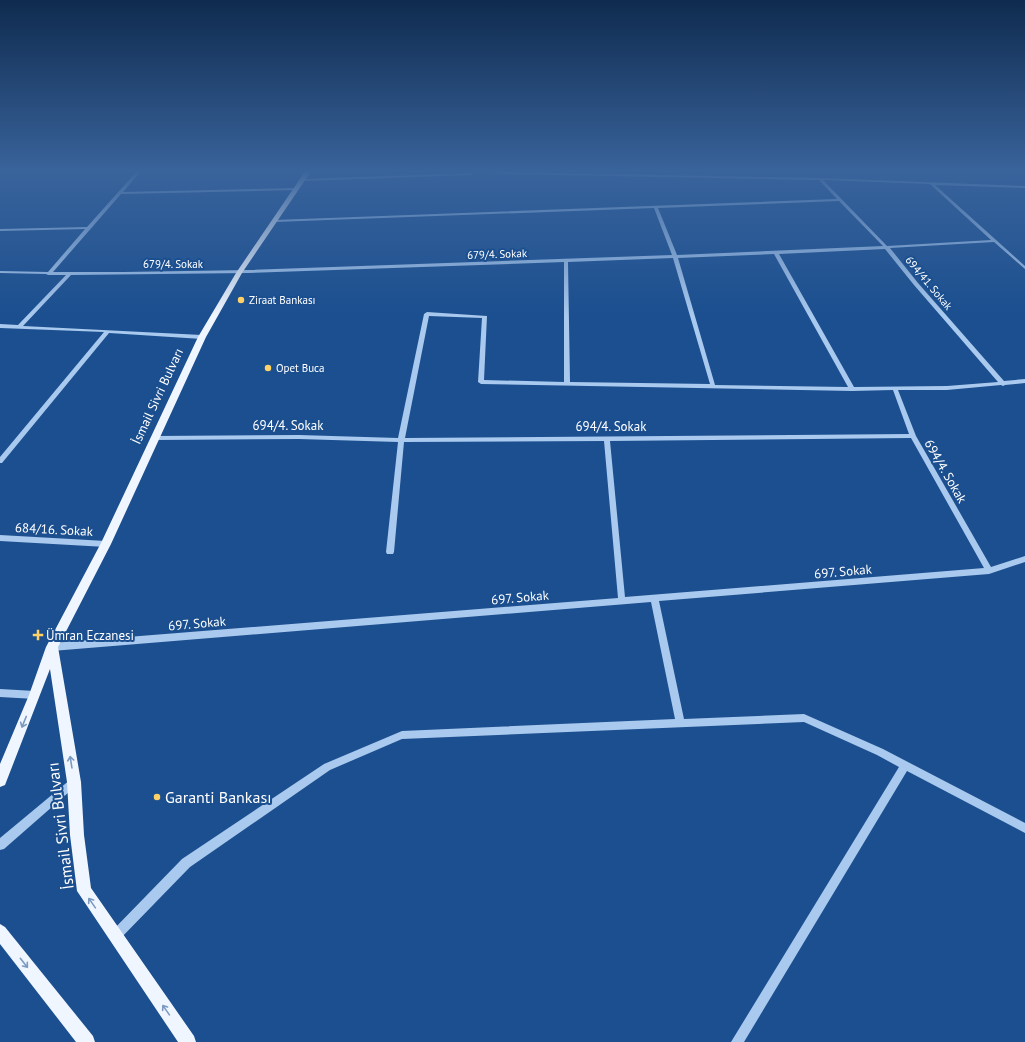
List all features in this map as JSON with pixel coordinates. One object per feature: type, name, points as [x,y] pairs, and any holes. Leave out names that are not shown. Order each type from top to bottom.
[{"type":"main road","name":"İsmail Sivri Bulvarı","points":[[0,780],[35,695],[52,647],[106,544],[202,337],[239,273],[274,221]]},
{"type":"main road","name":"İsmail Sivri Bulvarı","points":[[52,647],[74,782],[77,835],[84,891],[188,1042]]},
{"type":"main road","points":[[0,932],[86,1042]]},
{"type":"street","points":[[48,274],[96,219]]},
{"type":"street","points":[[274,221],[339,219]]},
{"type":"street","points":[[661,219],[675,256],[713,386]]},
{"type":"street","name":"694/41. Sokak","points":[[859,219],[887,248],[916,284],[1003,384]]},
{"type":"street","points":[[970,219],[1025,268]]},
{"type":"street","points":[[0,230],[88,228]]},
{"type":"street","name":"679/4. Sokak","points":[[0,272],[48,274],[239,273],[776,253],[994,241]]},
{"type":"street","points":[[776,253],[852,389]]},
{"type":"street","points":[[566,260],[567,384]]},
{"type":"street","points":[[19,327],[70,273]]},
{"type":"street","points":[[390,552],[401,440],[427,314],[485,317],[480,382],[895,389],[947,388],[1025,381]]},
{"type":"street","points":[[0,326],[202,337]]},
{"type":"street","points":[[0,460],[108,331]]},
{"type":"street","points":[[895,389],[912,436]]},
{"type":"street","name":"694/4. Sokak","points":[[156,438],[299,437],[401,440],[912,436],[989,571]]},
{"type":"street","points":[[607,438],[622,601]]},
{"type":"street","name":"684/16. Sokak","points":[[0,538],[106,544]]},
{"type":"street","name":"697. Sokak","points":[[52,647],[989,571],[1025,559]]},
{"type":"street","points":[[654,598],[680,724]]},
{"type":"street","points":[[0,693],[35,695]]},
{"type":"street","points":[[115,936],[186,863],[327,767],[402,735],[804,718],[880,752],[1025,828]]},
{"type":"street","points":[[737,1042],[905,765]]},
{"type":"street","points":[[0,845],[74,782]]},
{"type":"place","name":"Ziraat Bankası","points":[[241,300]]},
{"type":"place","name":"Opet Buca","points":[[268,368]]},
{"type":"place","name":"Ümran Eczanesi","points":[[38,635]]},
{"type":"place","name":"Garanti Bankası","points":[[157,797]]}]
